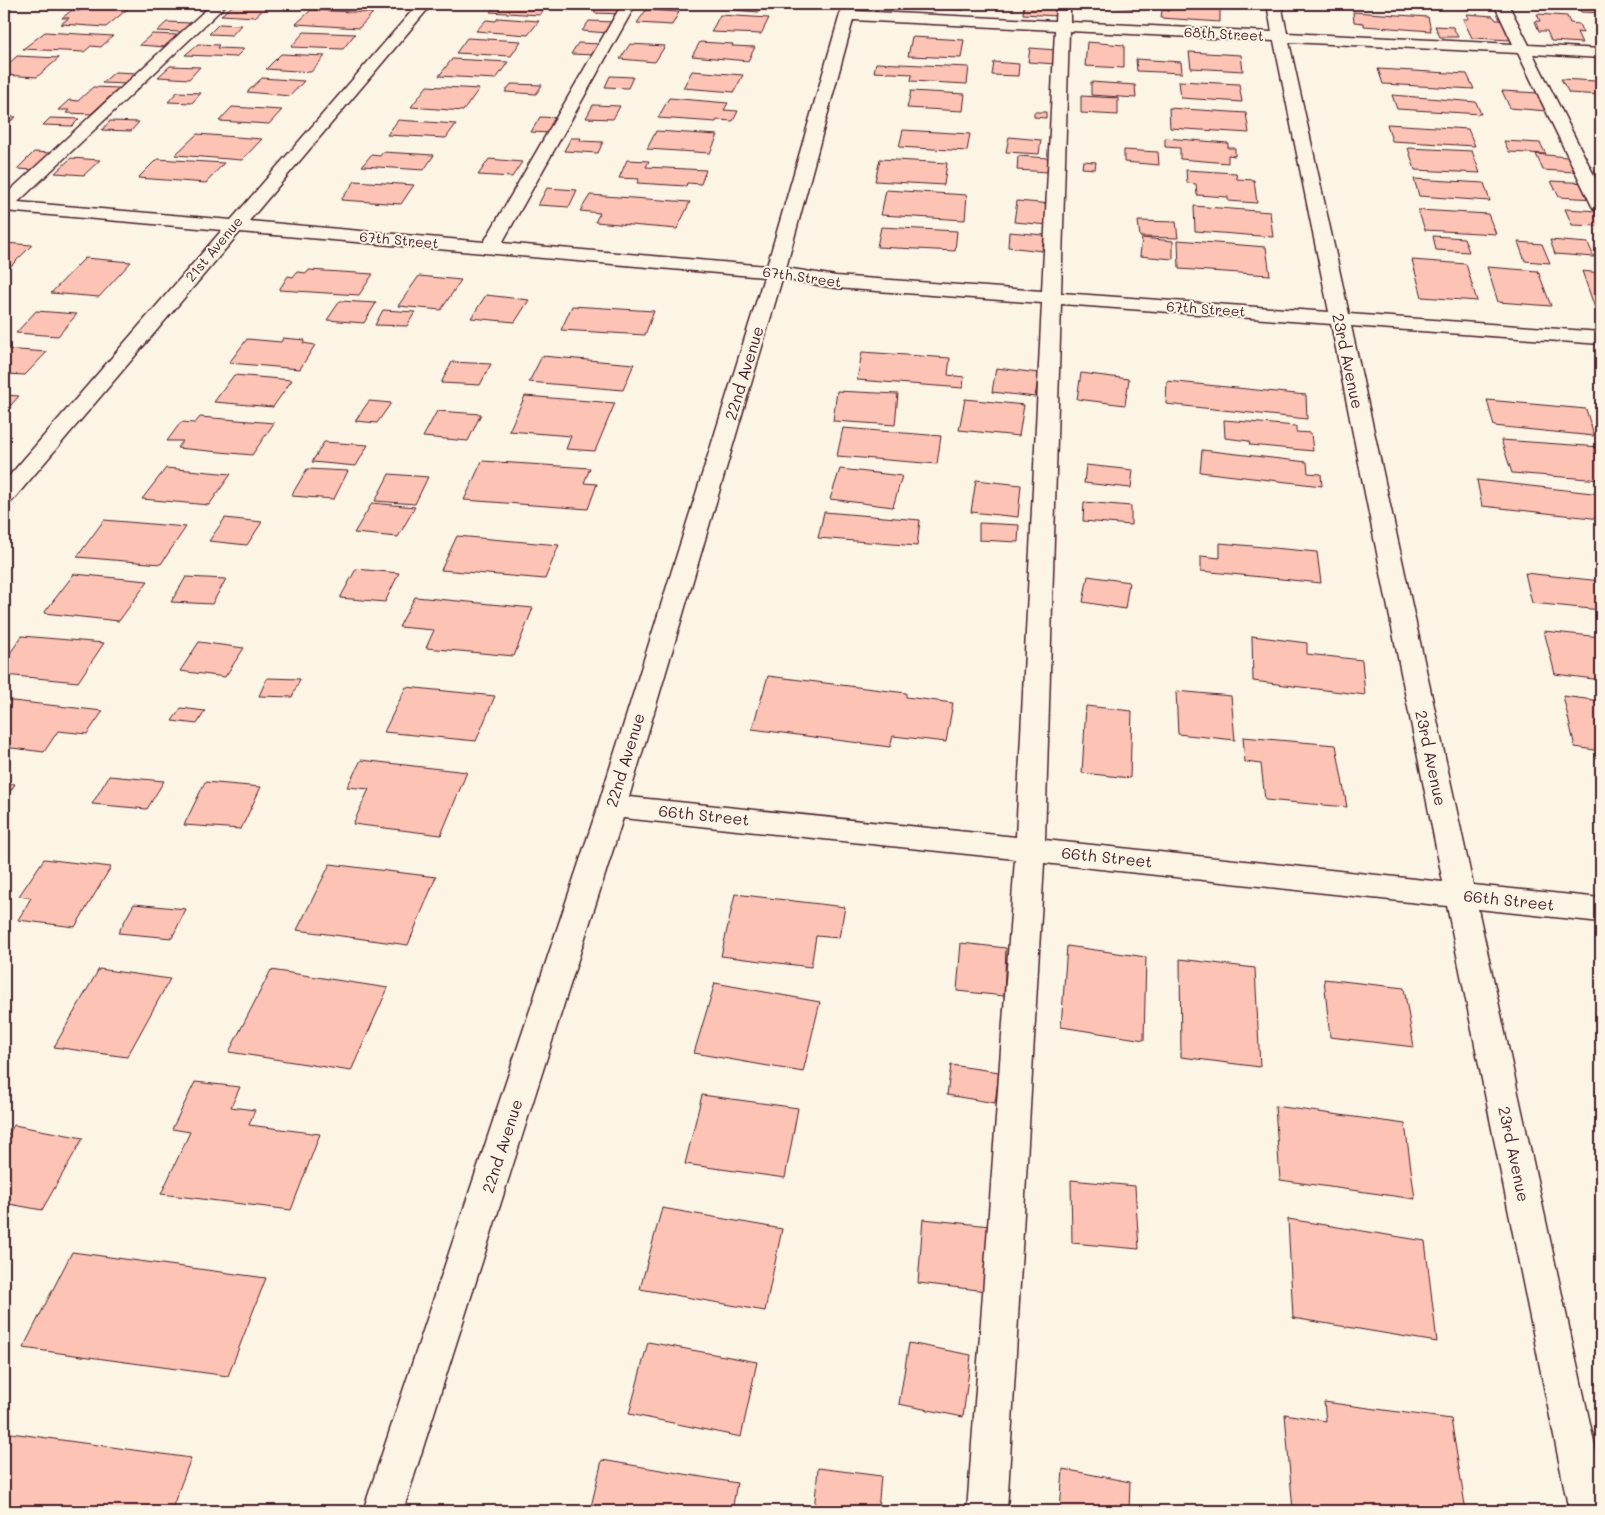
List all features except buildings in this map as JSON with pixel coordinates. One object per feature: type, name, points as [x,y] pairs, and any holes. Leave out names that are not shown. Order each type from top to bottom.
[{"type":"street","points":[[4,7],[9,4]]},
{"type":"street","points":[[4,205],[220,4]]},
{"type":"street","name":"21st Avenue","points":[[4,496],[426,4]]},
{"type":"street","points":[[490,248],[629,4]]},
{"type":"street","name":"23rd Avenue","points":[[1274,4],[1589,1511]]},
{"type":"street","points":[[1501,4],[1601,206]]},
{"type":"street","name":"68th Street","points":[[848,10],[1062,15],[1280,37],[1601,53]]},
{"type":"street","name":"22nd Avenue","points":[[383,1511],[612,806],[775,272],[848,10]]},
{"type":"street","points":[[987,1511],[1030,849],[1062,15]]},
{"type":"street","name":"67th Street","points":[[4,205],[775,272],[836,282],[1601,338]]},
{"type":"street","name":"66th Street","points":[[612,806],[1601,910]]}]
